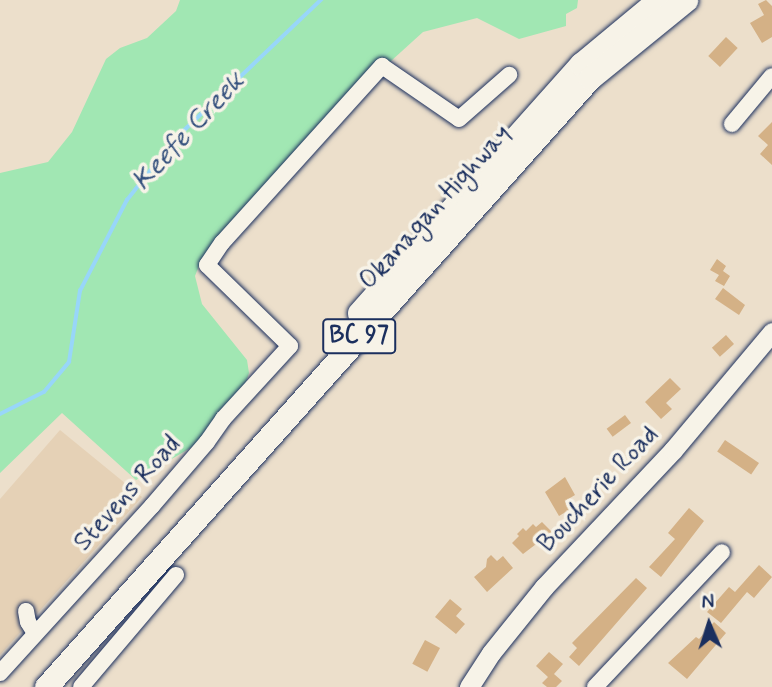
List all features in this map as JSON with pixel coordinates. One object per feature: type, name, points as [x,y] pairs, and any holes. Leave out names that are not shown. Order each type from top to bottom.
[{"type":"highway","name":"Okanagan Highway","points":[[29,687],[581,64],[659,0]]},
{"type":"highway","name":"Okanagan Highway","points":[[46,687],[590,78],[686,0]]},
{"type":"main road","name":"Boucherie Road","points":[[469,687],[491,653],[544,587],[673,450],[772,332]]},
{"type":"street","name":"Stevens Road","points":[[3,664],[152,506],[207,442],[223,419],[290,346],[206,265],[222,243],[382,66],[459,119],[509,75]]},
{"type":"street","points":[[733,124],[772,76]]},
{"type":"street","points":[[595,687],[722,552]]},
{"type":"street","points":[[81,687],[176,575]]},
{"type":"street","points":[[26,611],[28,622],[35,633]]},
{"type":"shaded area","points":[[60,430],[142,497],[0,655],[0,499]]},
{"type":"green space","points":[[180,0],[578,0],[577,8],[566,14],[566,26],[519,39],[477,18],[423,32],[391,61],[228,237],[202,258],[195,276],[202,304],[247,360],[249,373],[238,407],[192,447],[136,480],[62,413],[0,473],[0,173],[48,162],[72,132],[106,59],[120,48],[147,38],[176,11]]},
{"type":"building","points":[[766,0],[772,6],[772,37],[762,43],[750,23],[764,15],[758,4]]},
{"type":"building","points":[[726,37],[738,48],[720,67],[708,56]]},
{"type":"building","points":[[772,122],[772,165],[760,154],[768,145],[758,136]]},
{"type":"building","points":[[717,259],[726,266],[723,271],[730,276],[724,286],[715,281],[719,275],[710,270]]},
{"type":"building","points":[[723,288],[745,305],[739,315],[715,299]]},
{"type":"building","points":[[726,335],[734,344],[720,357],[712,348]]},
{"type":"building","points":[[670,378],[681,389],[666,403],[672,409],[661,419],[645,402]]},
{"type":"building","points":[[625,415],[631,423],[613,437],[607,429]]},
{"type":"building","points":[[725,440],[759,463],[751,475],[717,452]]},
{"type":"building","points":[[565,477],[575,495],[565,501],[569,510],[559,516],[545,492]]},
{"type":"building","points":[[689,508],[704,521],[661,577],[649,567],[675,539],[668,533]]},
{"type":"building","points":[[542,522],[552,532],[523,554],[512,543],[519,536],[517,534],[523,528],[526,531],[533,524],[536,527]]},
{"type":"building","points":[[491,555],[497,561],[503,556],[513,568],[487,592],[474,577],[486,567],[487,559]]},
{"type":"building","points":[[759,565],[772,577],[754,598],[747,592],[721,623],[707,612],[729,587],[735,592]]},
{"type":"building","points":[[636,578],[647,588],[579,666],[569,657],[577,648],[572,643]]},
{"type":"building","points":[[450,599],[462,609],[456,616],[465,624],[456,634],[435,617]]},
{"type":"building","points":[[714,622],[726,633],[687,679],[668,663],[696,637],[699,639]]},
{"type":"building","points":[[425,640],[440,648],[427,672],[412,664]]},
{"type":"building","points":[[549,652],[563,664],[554,674],[562,681],[556,687],[547,687],[542,683],[548,677],[536,666]]},
{"type":"waterway","name":"Keefe Creek","points":[[0,414],[44,392],[69,362],[80,291],[127,200],[177,137],[321,0]]}]
